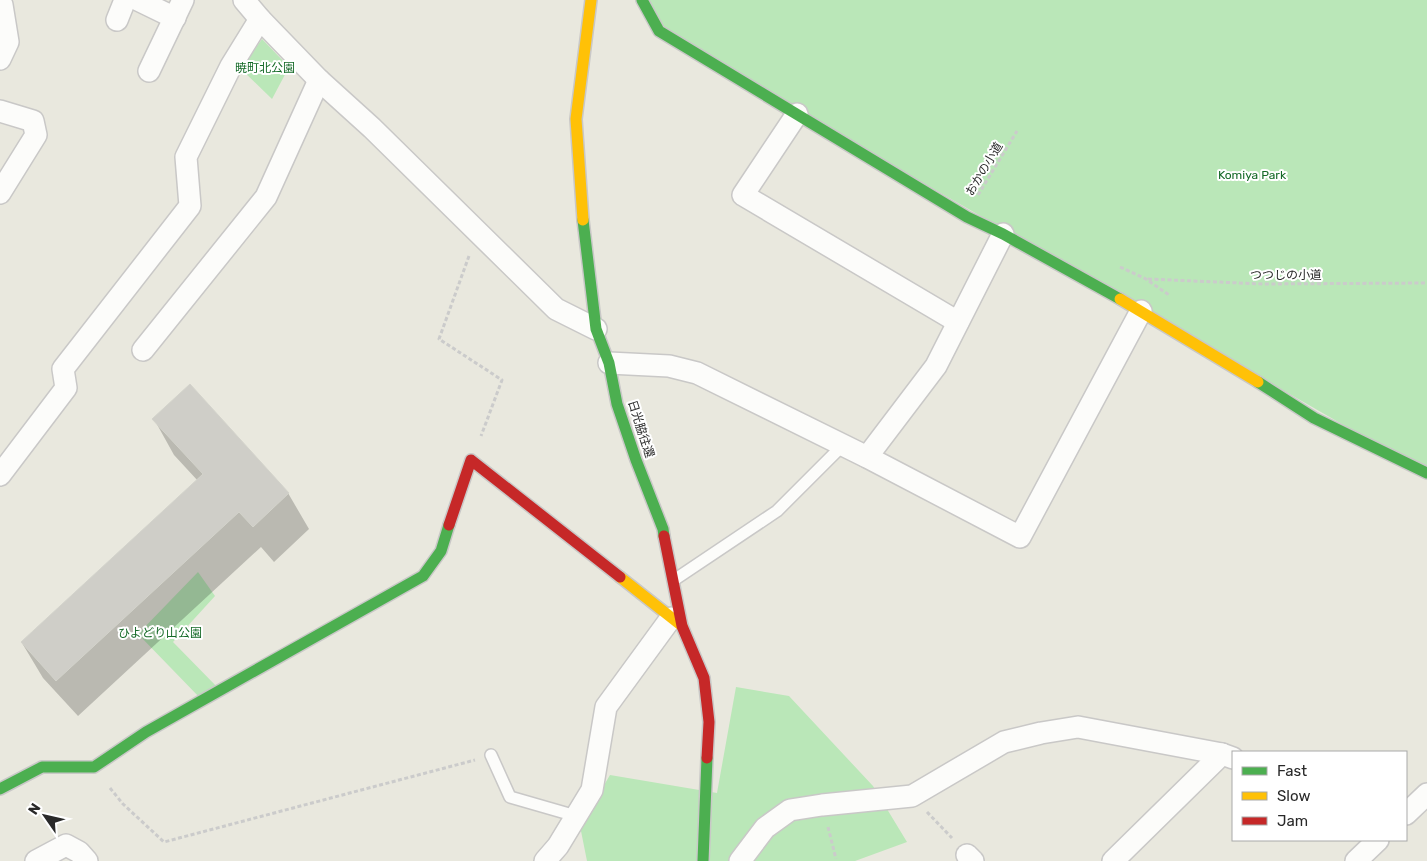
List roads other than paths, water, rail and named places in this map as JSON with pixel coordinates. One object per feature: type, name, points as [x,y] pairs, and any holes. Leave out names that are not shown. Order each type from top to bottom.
[{"type":"street","points":[[117,20],[125,0]]},
{"type":"street","points":[[138,0],[179,9],[149,70]]},
{"type":"street","points":[[244,0],[319,80],[372,128],[556,308],[596,329]]},
{"type":"street","name":"日光脇往還","points":[[591,0],[576,119],[584,229],[596,329],[609,362],[617,404],[636,460],[663,529],[673,581],[676,622],[704,678],[709,722],[703,861]]},
{"type":"street","points":[[642,0],[659,31],[967,217],[1003,234],[1141,311],[1314,418],[1427,473]]},
{"type":"street","points":[[0,59],[8,42],[2,3]]},
{"type":"street","points":[[0,475],[66,388],[63,369],[190,206],[186,157],[231,66],[260,19]]},
{"type":"street","points":[[142,350],[266,197],[319,80]]},
{"type":"street","points":[[0,110],[33,121],[36,135],[0,193]]},
{"type":"street","points":[[797,114],[743,195],[958,322]]},
{"type":"street","points":[[867,457],[936,366],[1003,234]]},
{"type":"street","points":[[609,362],[669,366],[698,373],[867,457],[1020,537],[1141,311]]},
{"type":"street","points":[[0,789],[42,767],[94,767],[146,732],[423,576],[441,551],[471,460],[676,622],[606,707],[592,790],[558,846],[545,861]]},
{"type":"street","points":[[740,861],[764,828],[790,810],[822,805],[918,802],[1004,742],[1041,732],[1078,727],[1228,756]]},
{"type":"street","points":[[1113,861],[1228,756]]},
{"type":"street","points":[[1407,813],[1427,794]]},
{"type":"street","points":[[36,861],[66,845],[79,852],[87,861]]},
{"type":"lane","points":[[673,581],[778,511],[843,445]]},
{"type":"lane","points":[[491,755],[510,796],[576,816]]},
{"type":"park label","name":"暁町北公園","points":[[265,68]]},
{"type":"park label","name":"Komiya Park","points":[[1252,175]]},
{"type":"park label","name":"ひよどり山公園","points":[[160,633]]}]
